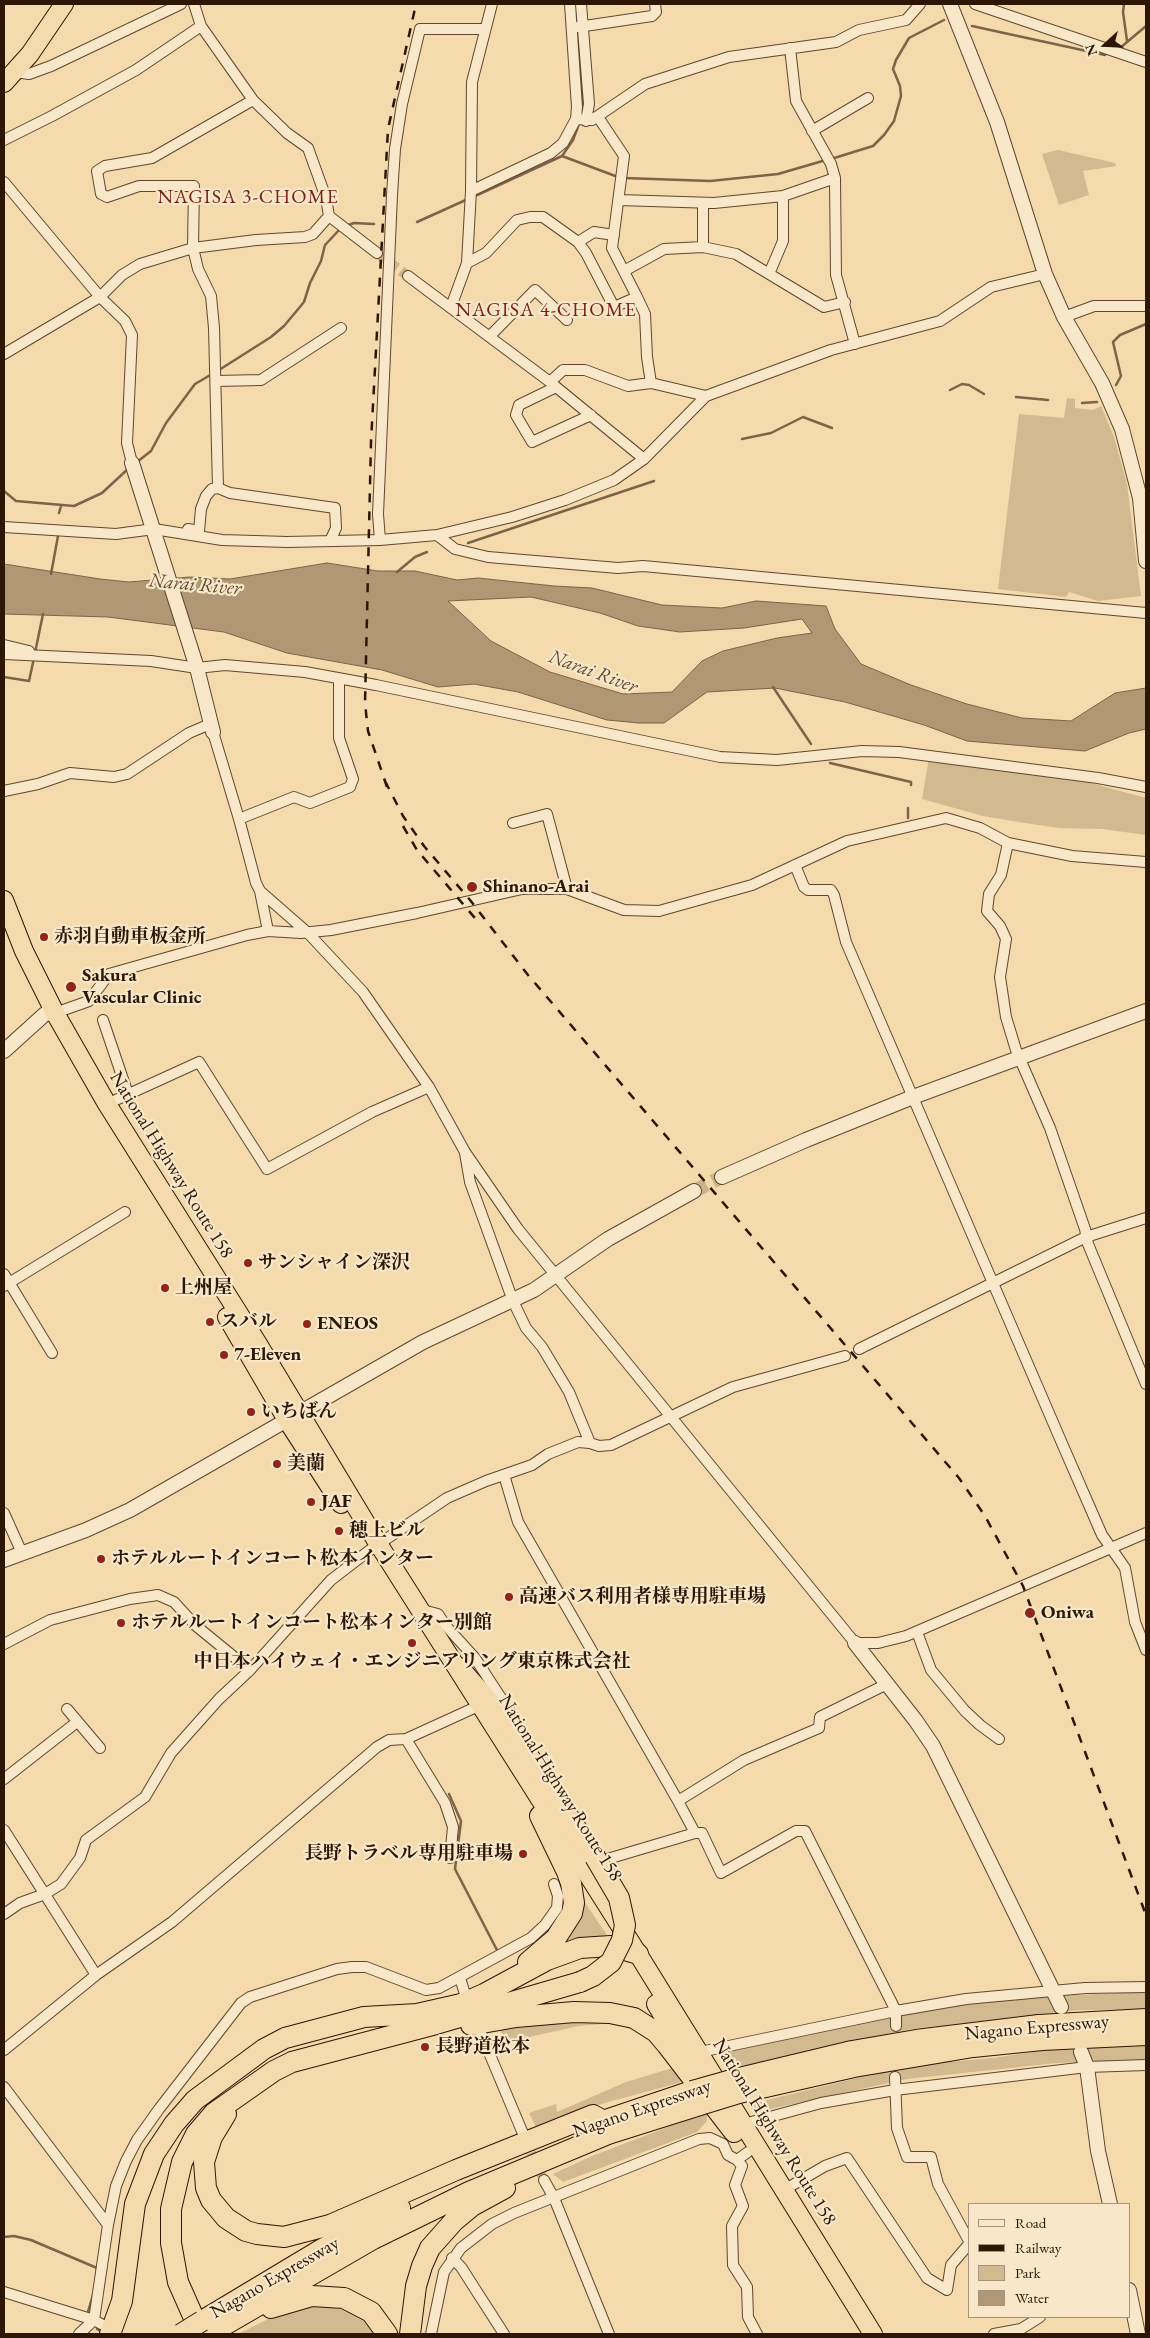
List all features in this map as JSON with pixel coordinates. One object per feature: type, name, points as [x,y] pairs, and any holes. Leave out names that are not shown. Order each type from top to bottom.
[{"type":"highway","points":[[9,78],[54,21],[64,4]]},
{"type":"highway","name":"National Highway Route 158","points":[[4,900],[50,1013],[107,1104],[293,1416],[540,1816],[700,2052],[739,2128],[742,2156],[860,2334]]},
{"type":"highway","name":"National Highway Route 158","points":[[4,927],[50,1013],[100,1114],[234,1328],[293,1416]]},
{"type":"highway","name":"National Highway Route 158","points":[[374,1547],[422,1610],[459,1668]]},
{"type":"highway","points":[[206,2332],[184,2299],[173,2261],[170,2226],[177,2176],[189,2146],[214,2113],[274,2071],[292,2062],[580,1982],[593,1976],[611,1962],[622,1940],[624,1925],[619,1898],[504,1719],[459,1668]]},
{"type":"highway","points":[[110,2329],[122,2301],[135,2204],[154,2154],[174,2124],[195,2100],[274,2042],[364,2017],[432,2012],[461,2004],[538,1954],[556,1938],[572,1913],[574,1903],[571,1883],[540,1816]]},
{"type":"highway","name":"National Highway Route 158","points":[[596,1864],[630,1950],[739,2128],[784,2190],[873,2334]]},
{"type":"highway","points":[[475,1994],[547,1960],[580,1948],[602,1945],[630,1950]]},
{"type":"highway","points":[[371,2041],[540,2014],[594,2012],[623,2014],[645,2024],[656,2032],[739,2128]]},
{"type":"highway","name":"Nagano Expressway","points":[[206,2332],[322,2249],[395,2210],[504,2159],[602,2120],[696,2098],[844,2053],[925,2039],[1038,2025],[1146,2019]]},
{"type":"highway","name":"Nagano Expressway","points":[[735,2086],[973,2047],[1042,2040],[1146,2035]]},
{"type":"highway","points":[[206,2332],[175,2304],[165,2264],[162,2219],[166,2182],[180,2144],[196,2119],[254,2056]]},
{"type":"highway","points":[[274,2071],[246,2094],[226,2115],[212,2137],[204,2162],[206,2188],[217,2210],[235,2225],[257,2234],[284,2237],[312,2231],[593,2115],[602,2120]]},
{"type":"highway","points":[[410,2334],[416,2286],[422,2266],[441,2233],[472,2206],[696,2098]]},
{"type":"highway","name":"Nagano Expressway","points":[[181,2334],[206,2332],[373,2239],[469,2192],[696,2098]]},
{"type":"highway","points":[[206,2332],[285,2303],[323,2296],[344,2298],[363,2306],[377,2318],[387,2334]]},
{"type":"street","points":[[9,78],[29,74],[51,66],[181,4]]},
{"type":"street","points":[[194,4],[202,26],[253,100],[287,133],[308,148],[326,198],[329,216],[377,253]]},
{"type":"street","points":[[452,307],[467,262],[471,191],[472,82],[492,4]]},
{"type":"street","points":[[570,4],[577,28]]},
{"type":"street","points":[[581,4],[577,28],[577,107],[581,120]]},
{"type":"street","points":[[577,28],[652,16],[656,12],[655,4]]},
{"type":"street","points":[[471,191],[551,153],[563,143],[581,120],[598,117],[645,84],[730,57],[836,42],[859,30],[906,20],[920,4]]},
{"type":"street","points":[[950,4],[997,122],[1045,274],[1064,317],[1102,384],[1124,437],[1140,498],[1146,562]]},
{"type":"street","points":[[976,4],[1146,62]]},
{"type":"street","points":[[4,140],[136,70],[202,26]]},
{"type":"street","points":[[380,540],[378,514],[392,195],[395,149],[402,104],[420,29],[485,29]]},
{"type":"street","points":[[790,48],[796,101],[831,164],[835,178],[836,275],[845,302],[855,344]]},
{"type":"street","points":[[812,131],[868,98]]},
{"type":"street","points":[[218,488],[216,381],[211,296],[198,269],[194,248],[194,186],[140,186],[107,197],[101,194],[97,171],[105,166],[152,158],[253,100]]},
{"type":"street","points":[[598,117],[624,156],[612,248],[645,314],[647,357],[651,383]]},
{"type":"street","points":[[619,200],[703,203],[783,196],[835,178]]},
{"type":"street","points":[[4,182],[100,297],[125,321],[132,334],[127,443],[196,664],[212,728],[256,883],[260,891],[268,931]]},
{"type":"street","points":[[769,274],[783,241],[783,196]]},
{"type":"street","points":[[703,203],[703,247]]},
{"type":"street","points":[[4,354],[100,297],[122,275],[140,264],[194,248],[256,240],[305,237],[313,234],[329,216]]},
{"type":"street","points":[[467,262],[486,253],[517,220],[543,217],[578,242],[586,253],[614,307],[637,297]]},
{"type":"street","points":[[578,242],[594,232],[614,235]]},
{"type":"street","points":[[624,271],[664,249],[703,247],[736,254],[824,308],[845,302]]},
{"type":"street","points":[[4,527],[116,534],[155,534],[222,540],[330,541],[380,540],[437,535],[512,517],[565,500],[614,480],[644,459],[706,396],[831,350],[940,321],[991,287],[1045,274]]},
{"type":"street","points":[[408,276],[553,384],[644,459]]},
{"type":"street","points":[[490,336],[535,290],[567,320]]},
{"type":"street","points":[[1064,317],[1094,306],[1146,307]]},
{"type":"street","points":[[216,381],[261,380],[341,328]]},
{"type":"street","points":[[591,415],[532,442],[516,416],[519,405],[553,384],[564,370],[585,370],[628,386],[651,383],[706,396]]},
{"type":"street","points":[[182,528],[199,531],[201,509],[206,496],[212,489],[218,488],[230,493],[335,508],[336,528],[330,541]]},
{"type":"street","points":[[437,535],[455,549],[488,557],[618,568],[643,566],[1146,613]]},
{"type":"street","points":[[4,645],[44,655]]},
{"type":"street","points":[[4,654],[225,664],[262,667],[339,678],[720,757],[777,760],[862,751],[899,752],[1098,778],[1146,787]]},
{"type":"street","points":[[239,818],[294,797],[310,803],[350,787],[353,779],[339,738],[339,678]]},
{"type":"street","points":[[4,791],[38,784],[70,773],[114,777],[127,774],[189,733],[212,728]]},
{"type":"street","points":[[513,822],[547,814],[567,889]]},
{"type":"street","points":[[4,1051],[50,1013],[89,1001],[109,974],[224,941],[268,931],[308,933],[416,913],[522,889],[567,889],[624,910],[659,910],[752,885],[847,841],[946,818],[980,828],[1008,843],[1072,856],[1146,862]]},
{"type":"street","points":[[1008,843],[1001,875],[989,894],[987,911],[1000,926],[1006,939],[1000,966],[1000,989],[1009,1029],[1050,1128],[1086,1237],[1146,1384]]},
{"type":"street","points":[[795,865],[808,890],[831,890],[834,895],[846,942],[1102,1535],[1125,1568],[1136,1622],[1146,1650]]},
{"type":"street","points":[[260,891],[308,933],[363,992],[429,1087],[465,1152],[518,1229],[554,1276],[672,1416],[748,1514],[855,1643],[933,1746],[1061,2007]]},
{"type":"street","points":[[722,1177],[806,1140],[913,1097],[1146,1011]]},
{"type":"street","points":[[103,1020],[128,1094]]},
{"type":"street","points":[[107,1104],[199,1062],[266,1169],[372,1112],[429,1087]]},
{"type":"street","points":[[465,1152],[470,1182],[514,1301],[526,1328],[542,1347],[569,1392],[590,1442]]},
{"type":"street","points":[[4,1560],[86,1530],[130,1510],[423,1342],[514,1301],[608,1239],[694,1191]]},
{"type":"street","points":[[52,1353],[6,1281],[125,1212]]},
{"type":"street","points":[[859,1349],[1086,1237],[1146,1218]]},
{"type":"street","points":[[4,1914],[20,1903],[45,1894],[61,1884],[72,1872],[80,1858],[86,1840],[145,1796],[171,1754],[218,1699],[250,1670],[331,1580],[374,1547],[448,1498],[486,1480],[532,1465],[548,1454],[578,1442],[590,1442],[599,1446],[611,1445],[733,1387],[846,1356]]},
{"type":"street","points":[[504,1475],[518,1522],[678,1800],[695,1833]]},
{"type":"street","points":[[4,1512],[22,1553]]},
{"type":"street","points":[[855,1643],[878,1643],[917,1632],[1146,1533]]},
{"type":"street","points":[[4,1644],[50,1620],[130,1599],[158,1595],[174,1602],[195,1625],[250,1670]]},
{"type":"street","points":[[422,1610],[438,1614],[446,1626],[475,1658],[596,1864],[695,1833],[702,1833],[721,1872],[796,1831],[805,1831],[896,2011],[896,2026]]},
{"type":"street","points":[[917,1632],[931,1670],[965,1711],[980,1725],[999,1738]]},
{"type":"street","points":[[678,1800],[744,1760],[819,1728],[820,1717],[882,1689],[887,1684]]},
{"type":"street","points":[[4,2050],[96,1975],[172,1922],[377,1746],[389,1740],[406,1739],[474,1708]]},
{"type":"street","points":[[67,1709],[100,1748]]},
{"type":"street","points":[[4,1779],[77,1722]]},
{"type":"street","points":[[406,1739],[445,1803],[453,1827],[450,1858]]},
{"type":"street","points":[[4,1830],[96,1975]]},
{"type":"street","points":[[110,2329],[108,2224],[116,2186],[137,2140],[241,2003],[250,1997],[352,1966],[366,1967],[426,1990],[440,1988],[531,1938],[545,1925],[557,1908],[558,1896],[554,1884]]},
{"type":"street","points":[[460,1978],[475,1994]]},
{"type":"street","points":[[700,2052],[896,2011],[966,1999],[1052,1990],[1146,1987]]},
{"type":"street","points":[[480,2031],[524,2136]]},
{"type":"street","points":[[1081,2052],[1087,2067],[1098,2151],[1110,2203]]},
{"type":"street","points":[[739,2128],[821,2103],[895,2090],[1087,2067],[1146,2065]]},
{"type":"street","points":[[895,2076],[897,2128],[907,2157],[931,2157],[938,2184],[968,2241]]},
{"type":"street","points":[[4,2087],[108,2224]]},
{"type":"street","points":[[431,2334],[444,2272],[452,2258],[474,2237],[492,2224],[514,2213],[700,2139],[710,2138],[723,2144],[728,2155],[742,2156],[742,2166],[735,2185],[743,2206],[732,2226],[733,2265],[747,2287],[748,2317],[757,2334]]},
{"type":"street","points":[[784,2190],[825,2166],[847,2158],[927,2278],[947,2290],[951,2265],[968,2244]]},
{"type":"street","points":[[544,2180],[554,2198],[609,2334]]},
{"type":"street","points":[[452,2258],[461,2267],[504,2334]]},
{"type":"street","points":[[4,2292],[110,2329]]},
{"type":"street","points":[[1130,2295],[1138,2334]]},
{"type":"street","points":[[994,2334],[1022,2329],[1038,2318]]},
{"type":"street","points":[[80,2334],[110,2329]]},
{"type":"green space","points":[[1058,150],[1115,163],[1116,166],[1083,171],[1089,195],[1059,205],[1042,154]]},
{"type":"green space","points":[[1067,398],[1075,399],[1075,408],[1093,410],[1101,406],[1114,437],[1127,484],[1141,596],[1098,601],[1069,592],[1066,597],[998,589],[1019,414],[1064,418]]},
{"type":"green space","points":[[929,758],[1087,782],[1146,798],[1146,835],[1103,829],[1059,828],[1012,821],[983,816],[922,799]]},
{"type":"green space","points":[[581,1897],[611,1941],[557,1952]]},
{"type":"green space","points":[[1146,1992],[1146,2009],[1081,2010],[911,2029],[729,2069],[722,2062],[727,2052],[746,2046],[902,2014],[1005,1998]]},
{"type":"green space","points":[[606,2016],[649,2036],[614,2023],[579,2026],[506,2042],[498,2026]]},
{"type":"green space","points":[[1146,2043],[1146,2060],[1057,2063],[907,2079],[756,2112],[747,2105],[881,2072],[926,2064],[993,2058],[1055,2049]]},
{"type":"green space","points":[[676,2067],[686,2081],[601,2104],[536,2127],[529,2113],[556,2104],[557,2112],[626,2082]]},
{"type":"green space","points":[[707,2114],[707,2121],[697,2132],[563,2182],[553,2174],[592,2156],[697,2116]]},
{"type":"green space","points":[[296,2305],[355,2306],[379,2334],[238,2334]]},
{"type":"water","name":"Narai River","points":[[327,563],[378,571],[415,571],[457,580],[478,578],[592,588],[662,605],[722,608],[756,601],[826,606],[835,629],[861,664],[911,685],[967,704],[1022,718],[1071,721],[1115,693],[1146,688],[1146,729],[1129,733],[1085,751],[967,741],[924,725],[845,702],[775,688],[707,692],[664,723],[607,720],[518,692],[474,684],[438,687],[382,670],[287,653],[224,632],[108,617],[4,614],[4,564],[129,582],[190,577],[230,579]],"holes":[[[531,597],[600,613],[638,626],[680,632],[744,628],[802,619],[812,633],[777,638],[723,651],[702,661],[672,692],[623,694],[550,672],[491,641],[448,601]]]},
{"type":"waterway","points":[[576,4],[577,24]]},
{"type":"waterway","points":[[1124,4],[1123,12],[1127,41]]},
{"type":"waterway","points":[[831,159],[873,146],[884,135],[894,121],[901,96],[900,86],[893,69],[896,60],[909,38],[944,20]]},
{"type":"waterway","points":[[972,26],[1105,55]]},
{"type":"waterway","points":[[1120,48],[1146,26]]},
{"type":"waterway","points":[[578,30],[583,109]]},
{"type":"waterway","points":[[473,197],[562,156],[573,140],[580,121]]},
{"type":"waterway","points":[[562,156],[618,177]]},
{"type":"waterway","points":[[624,178],[710,181],[778,174],[826,160]]},
{"type":"waterway","points":[[417,222],[468,199]]},
{"type":"waterway","points":[[346,226],[354,223],[374,224]]},
{"type":"waterway","points":[[219,370],[271,337],[284,326],[304,302],[310,283],[321,261],[325,245],[341,228]]},
{"type":"waterway","points":[[1116,385],[1121,376],[1113,342],[1120,335],[1146,324]]},
{"type":"waterway","points":[[137,462],[151,451],[166,423],[195,384],[212,374]]},
{"type":"waterway","points":[[950,390],[962,384],[969,385],[984,394]]},
{"type":"waterway","points":[[1016,397],[1048,400]]},
{"type":"waterway","points":[[1082,403],[1097,402]]},
{"type":"waterway","points":[[742,439],[771,433],[803,417],[832,428]]},
{"type":"waterway","points":[[4,491],[16,501],[74,506],[102,493],[129,468]]},
{"type":"waterway","points":[[468,543],[654,481]]},
{"type":"waterway","points":[[59,513],[61,506]]},
{"type":"waterway","points":[[51,574],[58,536]]},
{"type":"waterway","points":[[397,572],[415,557],[427,552]]},
{"type":"waterway","points":[[35,653],[43,614]]},
{"type":"waterway","points":[[4,677],[29,681],[34,658]]},
{"type":"waterway","points":[[773,687],[811,744]]},
{"type":"waterway","points":[[830,763],[911,782],[911,785]]},
{"type":"waterway","points":[[908,808],[908,818]]},
{"type":"waterway","points":[[449,1794],[461,1821],[455,1869],[498,1952]]},
{"type":"waterway","points":[[4,2237],[14,2236],[31,2240],[97,2268],[97,2271]]},
{"type":"waterway","points":[[87,2315],[93,2295]]},
{"type":"waterway","points":[[97,2329],[102,2332]]},
{"type":"tunnel","points":[[377,253],[408,276]]},
{"type":"tunnel","points":[[694,1191],[722,1177]]},
{"type":"tunnel","points":[[525,2139],[544,2180]]},
{"type":"railway","points":[[387,787],[368,731],[365,703],[371,442],[388,129],[416,4]]},
{"type":"railway","points":[[385,781],[403,816],[424,846],[470,900],[528,975],[959,1478],[985,1516],[1023,1586],[1146,1915]]},
{"type":"railway","points":[[403,826],[417,850],[480,924]]},
{"type":"place","name":"Shinano-Arai","points":[[472,887]]},
{"type":"place","name":"赤羽自動車板金所","points":[[44,937]]},
{"type":"place","name":"Sakura Vascular Clinic","points":[[71,987]]},
{"type":"place","name":"サンシャイン深沢","points":[[248,1263]]},
{"type":"place","name":"上州屋","points":[[165,1288]]},
{"type":"place","name":"スバル","points":[[210,1322]]},
{"type":"place","name":"ENEOS","points":[[307,1324]]},
{"type":"place","name":"7-Eleven","points":[[224,1355]]},
{"type":"place","name":"いちばん","points":[[251,1412]]},
{"type":"place","name":"美蘭","points":[[277,1464]]},
{"type":"place","name":"JAF","points":[[311,1502]]},
{"type":"place","name":"穂上ビル","points":[[339,1531]]},
{"type":"place","name":"ホテルルートインコート松本インター","points":[[101,1559]]},
{"type":"place","name":"高速バス利用者様専用駐車場","points":[[509,1597]]},
{"type":"place","name":"Oniwa","points":[[1030,1613]]},
{"type":"place","name":"ホテルルートインコート松本インター別館","points":[[121,1623]]},
{"type":"place","name":"中日本ハイウェイ・エンジニアリング東京株式会社","points":[[412,1643]]},
{"type":"place","name":"長野トラベル専用駐車場","points":[[523,1854]]},
{"type":"place","name":"長野道松本","points":[[425,2047]]},
{"type":"district","name":"NAGISA 3-CHOME","points":[[248,198]]},
{"type":"district","name":"NAGISA 4-CHOME","points":[[546,311]]}]
